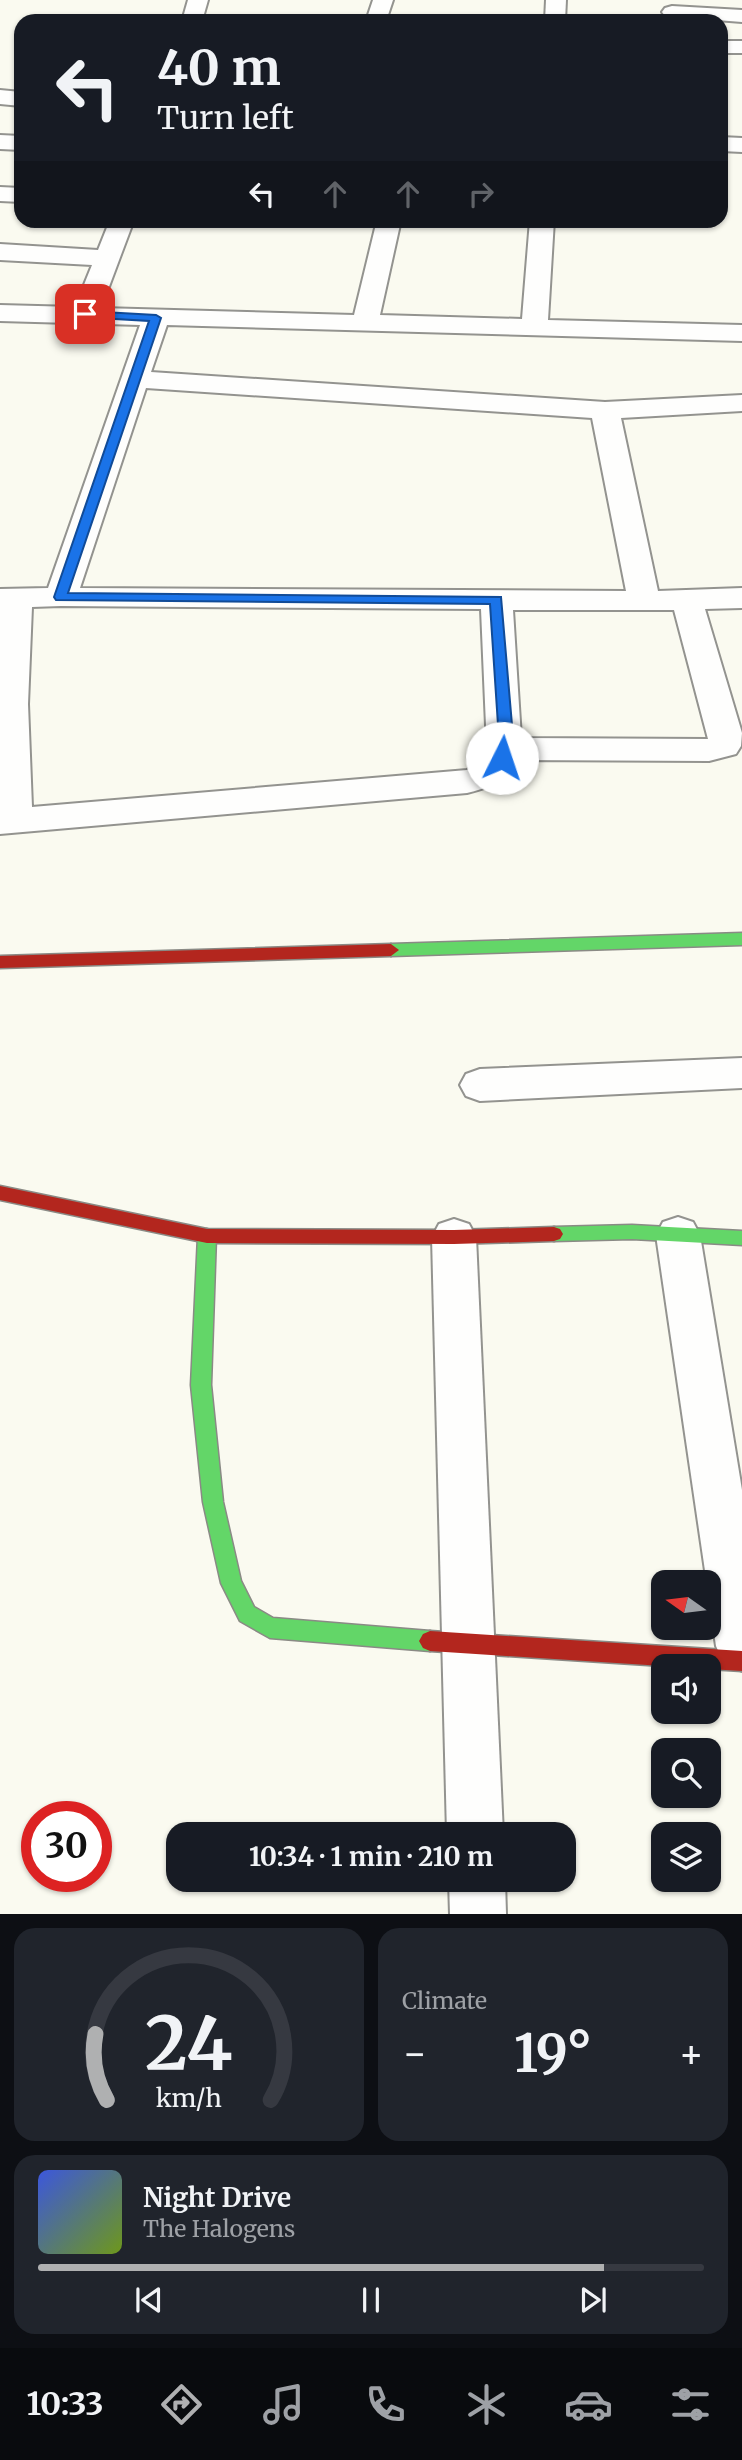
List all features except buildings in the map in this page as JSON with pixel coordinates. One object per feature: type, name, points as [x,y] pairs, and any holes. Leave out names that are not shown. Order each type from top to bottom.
[{"type":"street","points":[[672,11],[714,14]]},
{"type":"street","points":[[85,314],[119,228]]},
{"type":"street","points":[[365,324],[387,228]]},
{"type":"street","points":[[534,329],[541,228]]},
{"type":"street","points":[[0,252],[107,258]]},
{"type":"street","points":[[0,313],[742,333]]},
{"type":"street","points":[[61,597],[156,318]]},
{"type":"street","points":[[135,379],[605,410],[742,404]]},
{"type":"street","points":[[605,410],[644,601]]},
{"type":"street","points":[[496,600],[505,749],[494,772],[477,780],[7,822],[11,704],[8,599],[61,597],[644,601],[742,598]]},
{"type":"street","points":[[505,749],[709,750],[724,746],[726,737],[687,600]]},
{"type":"street","points":[[0,962],[742,939]]},
{"type":"street","points":[[480,1085],[742,1073]]},
{"type":"street","points":[[0,1193],[207,1236],[454,1237],[632,1232],[742,1238]]},
{"type":"street","points":[[678,1235],[742,1646]]},
{"type":"street","points":[[207,1236],[201,1385],[213,1502],[231,1583],[247,1614],[270,1628],[742,1661]]},
{"type":"street","points":[[454,1237],[474,1822]]},
{"type":"street","points":[[477,1892],[478,1914]]},
{"type":"traffic: fast","points":[[391,950],[742,939]]},
{"type":"traffic: fast","points":[[554,1234],[632,1232],[742,1238]]},
{"type":"traffic: fast","points":[[207,1236],[201,1385],[213,1502],[231,1583],[247,1614],[270,1628],[430,1641]]},
{"type":"traffic: jam","points":[[0,962],[391,950]]},
{"type":"traffic: jam","points":[[0,1193],[207,1236],[454,1237],[554,1234]]},
{"type":"traffic: jam","points":[[430,1641],[742,1661]]},
{"type":"route","points":[[85,314],[156,318],[61,597],[496,600],[505,725],[505,749],[502,758]]}]
